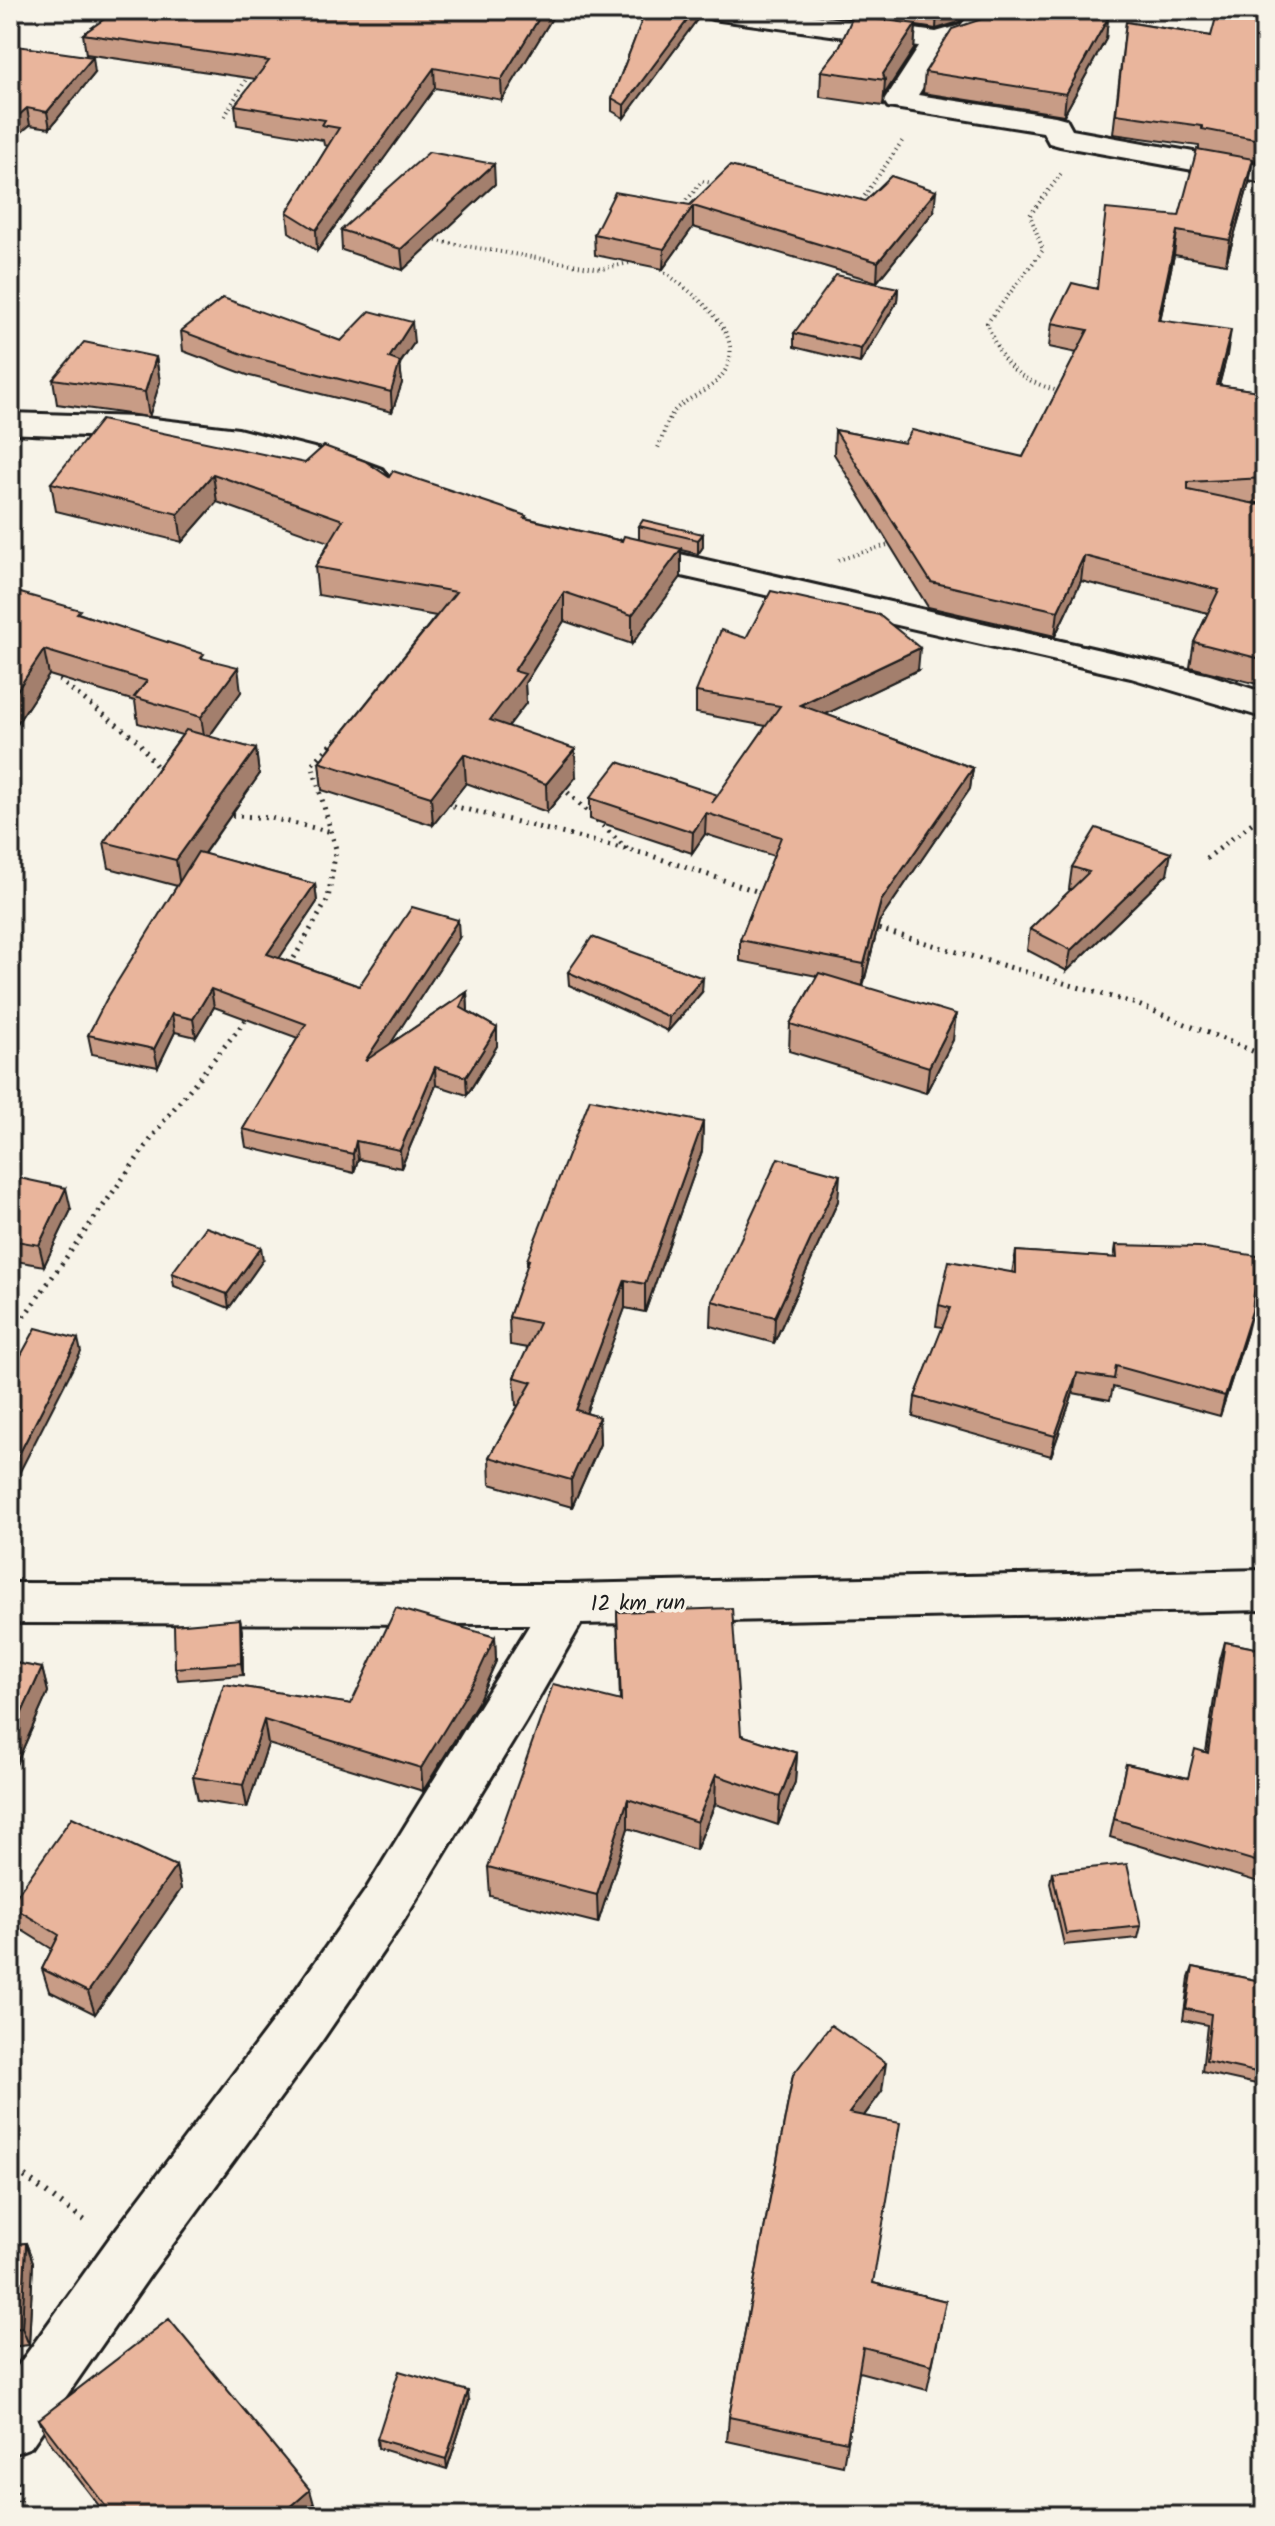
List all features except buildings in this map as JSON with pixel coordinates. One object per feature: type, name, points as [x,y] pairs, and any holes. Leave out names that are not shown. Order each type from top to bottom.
[{"type":"street","points":[[712,10],[937,41],[971,31],[990,10]]},
{"type":"street","points":[[937,41],[899,101],[1055,125],[1060,137],[1265,174]]},
{"type":"street","points":[[10,423],[106,425],[262,443],[328,460],[395,485]]},
{"type":"street","points":[[590,544],[1131,666],[1265,706]]},
{"type":"street","name":"12 km run","points":[[10,1603],[567,1604],[1265,1590]]},
{"type":"street","points":[[10,2426],[131,2255],[302,2025],[383,1908],[508,1707],[567,1604]]},
{"type":"path","points":[[225,116],[255,65]]},
{"type":"path","points":[[858,206],[931,105]]},
{"type":"path","points":[[1072,395],[1021,379],[997,355],[987,323],[1043,250],[1030,215],[1086,142]]},
{"type":"path","points":[[677,213],[702,181],[730,188]]},
{"type":"path","points":[[430,240],[601,269],[646,259],[676,281],[714,318],[729,339],[731,363],[716,382],[674,411],[658,448]]},
{"type":"path","points":[[786,587],[844,558],[904,540]]},
{"type":"path","points":[[59,680],[138,741],[165,777]]},
{"type":"path","points":[[284,972],[328,899],[336,849],[312,764],[344,732]]},
{"type":"path","points":[[558,783],[628,850]]},
{"type":"path","points":[[431,800],[628,850],[771,896]]},
{"type":"path","points":[[1206,859],[1265,813]]},
{"type":"path","points":[[218,815],[271,818],[333,832]]},
{"type":"path","points":[[858,923],[1136,1004],[1265,1056]]},
{"type":"path","points":[[10,1336],[164,1121],[254,1009]]},
{"type":"path","points":[[10,2166],[131,2255]]}]
